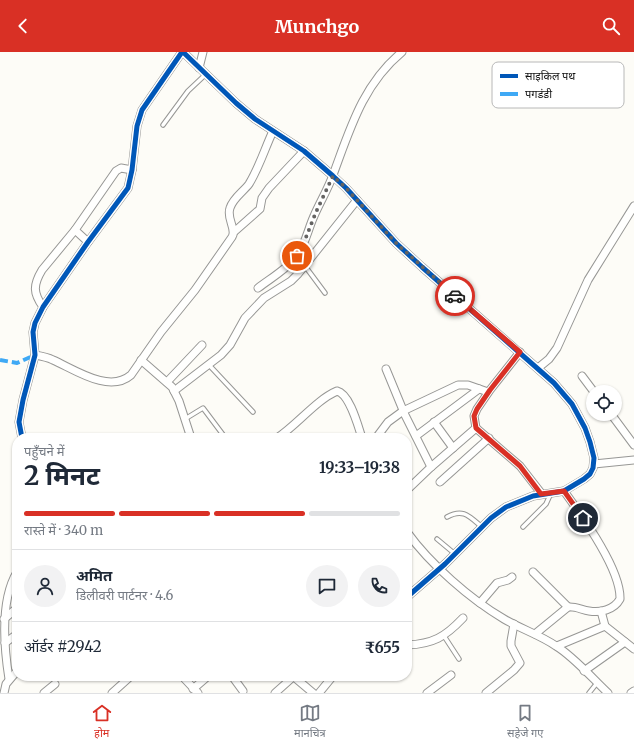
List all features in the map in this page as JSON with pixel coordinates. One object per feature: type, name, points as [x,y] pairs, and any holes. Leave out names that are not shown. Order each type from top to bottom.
[{"type":"street","points":[[20,433],[19,422],[23,400],[35,355],[33,332],[35,322],[43,307],[88,242],[128,188],[132,170],[135,135],[142,110],[182,52],[236,103],[273,131],[304,151],[333,176],[396,243],[538,368],[572,404],[585,428],[594,453],[594,464],[590,474],[564,491],[541,494],[506,507],[491,518],[455,554],[412,593]]},
{"type":"street","points":[[199,68],[203,52]]},
{"type":"street","points":[[258,288],[289,264],[301,250],[316,212],[333,176],[348,134],[368,90],[376,79],[402,52]]},
{"type":"street","points":[[234,232],[229,220],[229,210],[232,203],[248,186],[273,131]]},
{"type":"street","points":[[35,355],[53,360],[93,379],[110,381],[128,378],[136,370],[141,360],[195,290],[234,232],[260,209],[262,198],[269,188],[304,151]]},
{"type":"street","points":[[43,307],[36,296],[36,284],[38,277],[76,230],[116,171],[121,168],[132,170]]},
{"type":"street","points":[[174,391],[209,365],[227,349],[239,326],[258,303],[269,294],[291,281],[305,266],[357,200]]},
{"type":"street","points":[[538,368],[549,359],[557,348],[588,280],[634,206]]},
{"type":"street","points":[[76,230],[88,242]]},
{"type":"street","points":[[167,382],[202,345]]},
{"type":"street","points":[[520,352],[488,392],[475,413],[476,428],[520,466],[541,494]]},
{"type":"street","points":[[141,360],[167,382],[174,391],[190,433]]},
{"type":"street","points":[[386,369],[403,412],[431,466]]},
{"type":"street","points":[[582,376],[589,385]]},
{"type":"street","points":[[380,433],[388,422],[403,412],[458,385],[468,385],[488,392]]},
{"type":"street","points":[[416,436],[479,389]]},
{"type":"street","points":[[284,433],[325,398],[337,391],[341,392],[349,403],[360,433]]},
{"type":"street","points":[[616,421],[634,445]]},
{"type":"street","points":[[434,422],[453,448]]},
{"type":"street","points":[[412,485],[431,466],[476,428]]},
{"type":"street","points":[[440,482],[489,438]]},
{"type":"street","points":[[594,464],[634,460]]},
{"type":"street","points":[[535,634],[568,607],[594,612],[601,611],[613,607],[618,602],[620,597],[617,582],[604,553],[564,491]]},
{"type":"street","points":[[413,540],[440,568],[480,603],[514,624],[557,646],[608,693]]},
{"type":"street","points":[[533,572],[568,607]]},
{"type":"street","points":[[480,603],[497,583],[508,580],[512,577]]},
{"type":"street","points":[[9,679],[6,660],[3,609],[6,595],[12,583]]},
{"type":"street","points":[[601,611],[605,626],[634,649]]},
{"type":"street","points":[[4,620],[12,613]]},
{"type":"street","points":[[412,644],[427,643],[444,636],[463,618]]},
{"type":"street","points":[[486,693],[514,670],[520,663],[510,641],[514,624]]},
{"type":"street","points":[[557,646],[605,626]]},
{"type":"street","points":[[5,643],[12,638]]},
{"type":"street","points":[[584,671],[625,642]]},
{"type":"street","points":[[427,693],[451,675]]},
{"type":"street","points":[[4,693],[6,684],[12,676]]},
{"type":"street","points":[[112,693],[125,681]]},
{"type":"street","points":[[187,681],[196,691],[204,681]]},
{"type":"street","points":[[236,681],[243,691]]},
{"type":"street","points":[[275,693],[288,681]]},
{"type":"street","points":[[299,681],[313,693]]},
{"type":"street","points":[[319,693],[329,681]]},
{"type":"street","points":[[44,693],[55,684]]},
{"type":"lane","points":[[163,125],[188,91],[206,75]]},
{"type":"lane","points":[[305,266],[325,293]]},
{"type":"lane","points":[[209,365],[253,412]]},
{"type":"lane","points":[[185,418],[203,408],[222,433]]},
{"type":"lane","points":[[523,527],[543,507],[551,493]]},
{"type":"lane","points":[[447,517],[453,513],[460,512],[482,527]]},
{"type":"lane","points":[[438,539],[455,554]]},
{"type":"lane","points":[[444,636],[459,659]]},
{"type":"lane","points":[[589,693],[597,683]]},
{"type":"marked path","points":[[0,360],[17,363],[35,355]]},
{"type":"cycle path","points":[[21,433],[19,422],[23,400],[35,355],[33,332],[35,323],[43,307],[128,188],[132,170],[137,126],[142,110],[182,52]]},
{"type":"cycle path","points":[[183,52],[236,103],[255,119],[304,151],[346,188],[396,243],[554,383],[572,404],[585,428],[594,458],[593,468],[590,474],[564,491],[533,496],[506,507],[491,518],[445,564],[412,593]]},
{"type":"way so far","points":[[297,256],[333,176],[346,188],[396,243],[455,296]]},
{"type":"route","points":[[455,296],[520,352],[477,409],[474,416],[476,428],[520,466],[541,494],[564,491],[583,518]]}]
